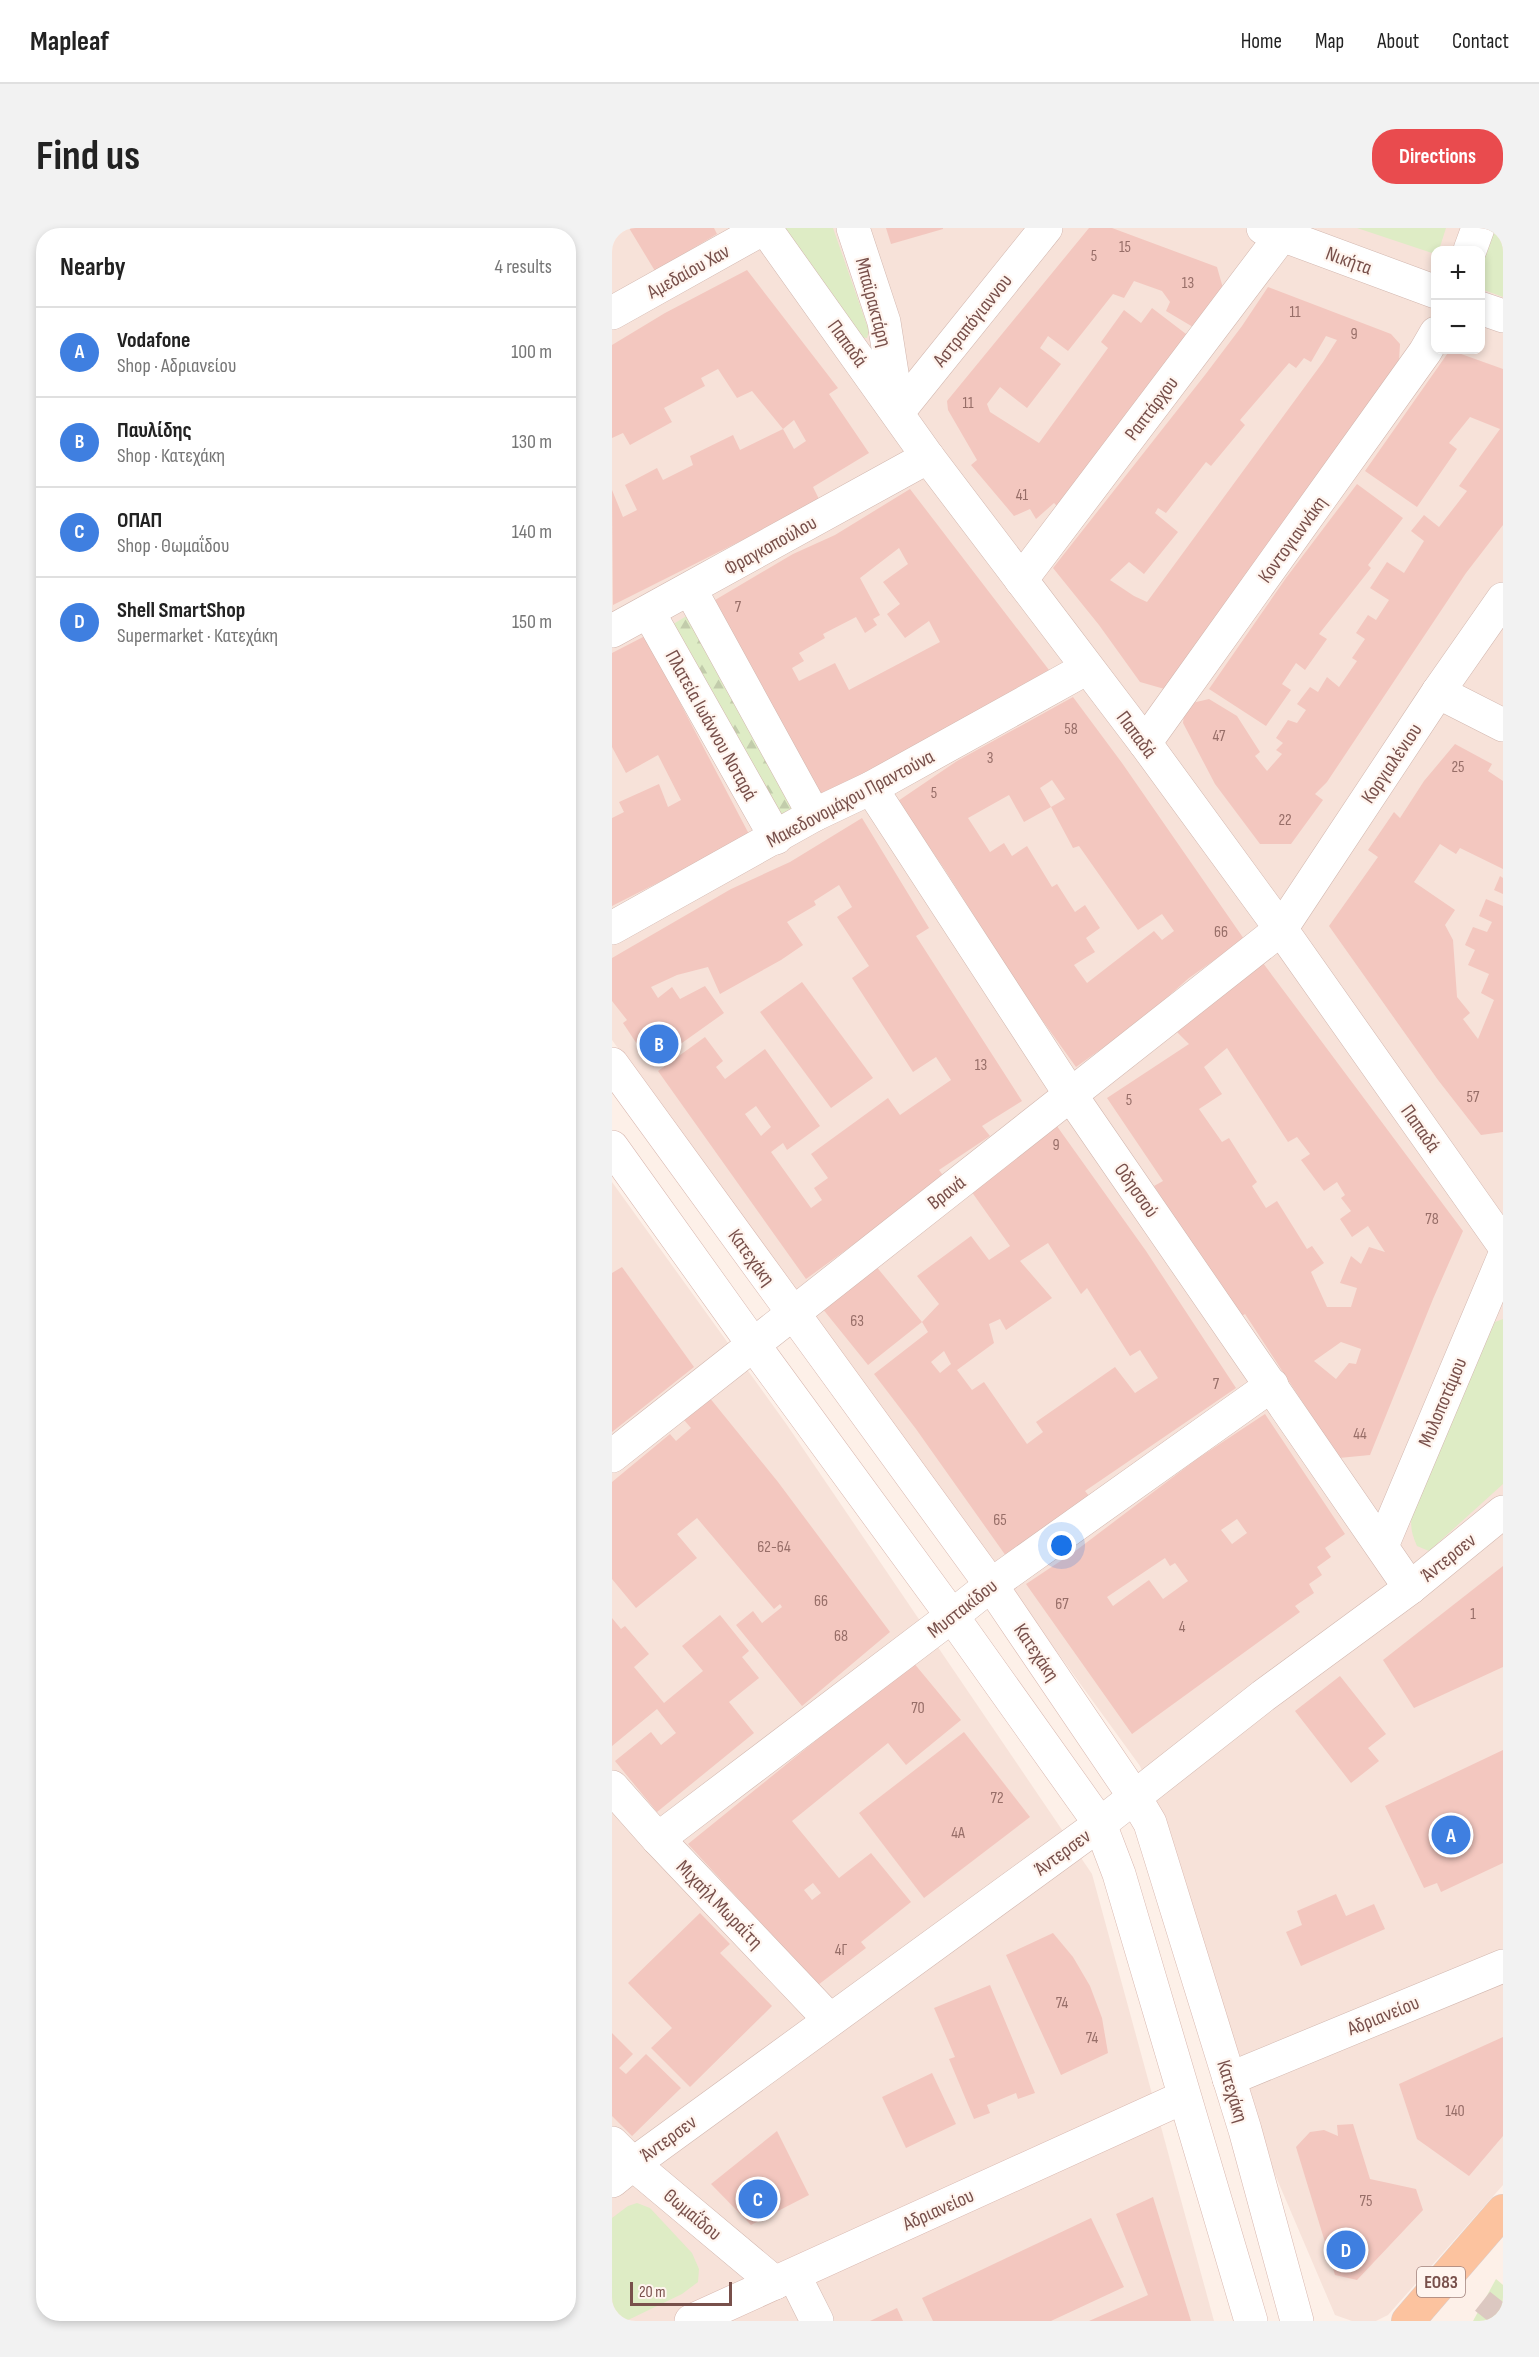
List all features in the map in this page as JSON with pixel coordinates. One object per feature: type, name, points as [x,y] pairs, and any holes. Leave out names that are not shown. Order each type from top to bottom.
[{"type":"main road","name":"ΕΟ83","points":[[1408,2321],[1503,2211]]},
{"type":"main road","points":[[1435,2321],[1475,2244]]},
{"type":"street","name":"Αμεδαίου Χαν","points":[[612,313],[765,228]]},
{"type":"street","name":"Παπαδά","points":[[765,228],[928,457],[1145,743],[1281,929],[1503,1244]]},
{"type":"street","name":"Μπαϊρακτάρη","points":[[853,228],[884,322],[898,412]]},
{"type":"street","name":"Αστραπόγιαννου","points":[[898,412],[1046,228]]},
{"type":"street","points":[[1471,246],[1478,228]]},
{"type":"street","name":"Νικήτα","points":[[1272,231],[1431,290]]},
{"type":"street","name":"Ραπτάρχου","points":[[1021,580],[1272,231]]},
{"type":"street","points":[[1485,310],[1503,316]]},
{"type":"street","name":"Κοντογιαννάκη","points":[[1145,743],[1431,342]]},
{"type":"street","name":"Φραγκοπούλου","points":[[612,632],[928,457]]},
{"type":"street","points":[[690,589],[814,815]]},
{"type":"street","name":"Κοργιαλένιου","points":[[1281,929],[1438,692],[1503,599]]},
{"type":"street","name":"Πλατεία Ιωάννου Νοταρά","points":[[649,613],[776,838]]},
{"type":"street","name":"Μακεδονομάχου Πραντούνα","points":[[612,928],[814,815],[871,788],[1087,668]]},
{"type":"street","points":[[1438,692],[1503,725]]},
{"type":"street","name":"Οδησσού","points":[[871,788],[1070,1094],[1410,1588]]},
{"type":"street","name":"Βρανά","points":[[612,1456],[1281,929]]},
{"type":"street","name":"Κατεχάκη","points":[[612,1064],[991,1585],[1150,1823],[1229,2079],[1297,2321]]},
{"type":"street","points":[[612,1147],[1100,1824],[1119,1874],[1251,2321]]},
{"type":"street","name":"Μυλοποτάμου","points":[[1382,1546],[1503,1259]]},
{"type":"street","name":"Μυστακίδου","points":[[658,1839],[991,1585],[1272,1385]]},
{"type":"street","name":"Άντερσεν","points":[[619,2163],[830,2020],[1100,1824],[1263,1696],[1410,1588],[1503,1512]]},
{"type":"street","name":"Μιχαήλ Μωραΐτη","points":[[612,1787],[658,1839],[830,2020]]},
{"type":"street","name":"Αδριανείου","points":[[1229,2079],[1503,1966]]},
{"type":"street","name":"Αδριανείου","points":[[691,2321],[1184,2097]]},
{"type":"street","name":"Θωμαΐδου","points":[[619,2163],[785,2279]]},
{"type":"street","points":[[785,2279],[818,2321]]},
{"type":"shaded area","points":[[612,228],[1503,228],[1503,2185],[1388,2315],[1376,2321],[1352,2321],[1335,2315],[1253,2123],[1162,1818],[1140,1766],[612,1040]]},
{"type":"shaded area","points":[[612,1182],[787,1425],[1092,1874],[1214,2321],[612,2321]]},
{"type":"green space","points":[[778,228],[833,228],[869,331],[867,338],[857,337]]},
{"type":"green space","points":[[1357,228],[1446,228],[1440,246],[1431,246],[1431,253]]},
{"type":"green space","points":[[1492,228],[1503,228],[1503,297],[1485,290],[1485,249]]},
{"type":"green space","points":[[690,614],[799,808],[779,819],[670,626]]},
{"type":"green space","points":[[1503,1319],[1503,1484],[1429,1551],[1417,1546],[1413,1534],[1411,1518],[1415,1501],[1495,1322]]},
{"type":"green space","points":[[637,2203],[650,2208],[692,2253],[699,2269],[698,2282],[682,2294],[626,2321],[612,2321],[612,2218],[628,2206]]},
{"type":"green space","points":[[1496,2279],[1503,2285],[1503,2321],[1473,2321]]},
{"type":"building","points":[[629,228],[714,228],[717,234],[655,271]]},
{"type":"building","points":[[886,228],[943,228],[943,229],[891,244]]},
{"type":"building","points":[[1089,228],[1112,228],[1217,267],[1225,295],[1198,330],[1166,311],[1170,302],[1162,291],[1134,281],[1124,298],[1113,294],[1068,351],[1048,336],[1040,348],[1061,364],[1027,408],[1000,387],[987,404],[990,412],[1039,443],[1108,348],[1101,342],[1124,310],[1141,323],[1152,308],[1190,337],[1060,509],[1054,503],[1036,519],[1030,509],[1014,516],[971,465],[977,460],[948,410],[947,401]]},
{"type":"building","points":[[747,270],[838,388],[829,394],[869,453],[813,487],[820,501],[613,605],[612,490],[623,517],[637,510],[625,485],[657,468],[663,480],[693,465],[690,456],[733,435],[740,450],[783,429],[752,391],[737,398],[718,369],[701,378],[705,386],[664,408],[672,422],[630,445],[623,433],[612,438],[612,345],[665,313]],"holes":[[[794,420],[806,441],[794,449],[783,429]]]},
{"type":"building","points":[[1268,287],[1391,334],[1400,344],[1399,361],[1168,690],[1140,682],[1099,625],[1053,568],[1242,326]],"holes":[[[1326,336],[1337,340],[1147,602],[1110,580],[1129,562],[1144,574],[1178,532],[1155,513],[1158,508],[1166,513],[1206,462],[1211,466],[1245,425],[1240,420],[1289,363],[1296,368],[1304,358],[1311,362]]]},
{"type":"building","points":[[1447,354],[1461,354],[1503,369],[1503,525],[1466,573],[1327,782],[1315,794],[1323,800],[1291,844],[1260,844],[1215,784],[1183,723],[1184,714],[1192,703],[1209,699],[1237,716],[1260,752],[1255,756],[1267,771],[1282,754],[1276,750],[1283,743],[1276,738],[1288,720],[1297,723],[1306,710],[1297,704],[1310,687],[1318,692],[1327,677],[1339,687],[1357,661],[1352,658],[1365,639],[1356,633],[1368,615],[1376,620],[1389,600],[1370,588],[1387,562],[1404,573],[1424,541],[1411,531],[1424,515],[1439,527],[1467,491],[1459,486],[1500,429],[1470,417],[1449,443],[1457,449],[1417,507],[1365,471]]},
{"type":"building","points":[[1357,484],[1403,518],[1368,565],[1371,568],[1319,634],[1327,639],[1305,670],[1296,663],[1282,684],[1291,690],[1266,726],[1209,689],[1286,578]]},
{"type":"building","points":[[910,489],[1049,670],[886,762],[815,798],[710,603],[793,554],[835,535]],"holes":[[[899,548],[908,564],[883,582],[900,604],[887,614],[905,638],[929,621],[940,642],[849,690],[835,663],[799,681],[792,668],[804,661],[799,653],[825,638],[823,634],[856,617],[865,633],[877,625],[873,619],[880,615],[860,578]]]},
{"type":"building","points":[[645,636],[750,836],[612,906],[612,818],[624,812],[619,802],[659,784],[668,807],[681,800],[658,755],[626,773],[612,747],[612,653]]},
{"type":"building","points":[[1073,697],[1122,763],[1244,939],[1189,978],[1139,1022],[1076,1067],[1027,999],[898,801],[957,761]],"holes":[[[1052,780],[1065,799],[1051,807],[1040,788]],[[1009,795],[1024,822],[1051,807],[1073,848],[1079,846],[1138,930],[1162,914],[1174,931],[1162,940],[1154,931],[1087,983],[1074,965],[1095,952],[1086,938],[1100,928],[1085,905],[1075,912],[1057,884],[1052,887],[1027,846],[1012,856],[1004,843],[990,852],[968,818]]]},
{"type":"building","points":[[1455,744],[1492,764],[1488,771],[1503,781],[1503,869],[1460,848],[1456,854],[1440,844],[1414,882],[1455,910],[1445,925],[1453,940],[1457,997],[1470,1013],[1463,1019],[1478,1039],[1494,1000],[1481,993],[1489,974],[1468,965],[1475,950],[1465,945],[1473,927],[1487,932],[1492,922],[1479,916],[1486,899],[1503,906],[1503,1132],[1481,1135],[1438,1080],[1329,926],[1378,857],[1368,850],[1394,812],[1400,818],[1424,781]]},
{"type":"building","points":[[862,818],[929,928],[916,936],[1022,1101],[982,1126],[990,1136],[939,1170],[945,1178],[806,1279],[658,1071],[705,1037],[723,1061],[716,1067],[725,1079],[765,1049],[820,1126],[787,1150],[783,1143],[771,1152],[811,1208],[822,1200],[814,1188],[828,1178],[811,1154],[888,1098],[900,1115],[951,1080],[936,1057],[913,1072],[852,978],[869,966],[837,917],[852,907],[839,885],[814,901],[816,905],[787,922],[803,945],[720,994],[708,967],[677,975],[651,987],[658,998],[672,987],[680,999],[705,986],[724,1013],[651,1065],[623,1023],[627,1020],[612,1001],[612,958],[731,889],[790,862]],"holes":[[[756,1106],[771,1127],[761,1136],[745,1114]]]},
{"type":"building","points":[[1500,876],[1503,878],[1503,894],[1494,890]]},
{"type":"building","points":[[1263,963],[1463,1231],[1370,1455],[1339,1458],[1245,1314],[1240,1317],[1154,1186],[1163,1181],[1107,1098],[1189,1044],[1177,1032]],"holes":[[[1227,1048],[1288,1142],[1297,1137],[1310,1154],[1301,1160],[1324,1191],[1337,1182],[1345,1195],[1341,1198],[1351,1211],[1340,1219],[1352,1237],[1368,1226],[1385,1252],[1369,1247],[1361,1264],[1351,1256],[1340,1283],[1357,1288],[1351,1307],[1327,1307],[1311,1272],[1324,1263],[1312,1246],[1307,1249],[1277,1201],[1266,1208],[1252,1186],[1257,1182],[1229,1138],[1222,1142],[1199,1109],[1222,1094],[1204,1067]],[[1341,1342],[1361,1349],[1356,1364],[1349,1363],[1336,1379],[1314,1361]]]},
{"type":"building","points":[[802,982],[873,1078],[831,1108],[760,1012]]},
{"type":"building","points":[[1054,1122],[1146,1251],[1236,1388],[1085,1491],[1090,1497],[1006,1556],[874,1374],[928,1332],[922,1322],[939,1304],[917,1276],[971,1236],[989,1260],[1010,1246],[969,1188]],"holes":[[[1048,1243],[1081,1294],[1087,1288],[1130,1356],[1140,1350],[1158,1378],[1135,1393],[1115,1367],[1036,1422],[1043,1432],[1027,1444],[984,1382],[972,1390],[957,1370],[994,1343],[989,1324],[1000,1319],[1006,1330],[1052,1298],[1020,1261]],[[944,1351],[951,1364],[940,1373],[931,1362]]]},
{"type":"building","points":[[875,1265],[922,1322],[868,1365],[822,1308]]},
{"type":"building","points":[[622,1267],[694,1367],[612,1432],[612,1273]]},
{"type":"building","points":[[709,1397],[778,1482],[890,1632],[802,1706],[736,1625],[753,1611],[762,1623],[782,1607],[780,1604],[774,1609],[697,1518],[677,1534],[697,1558],[636,1608],[612,1579],[612,1482],[670,1434],[676,1441],[691,1428],[684,1420]]},
{"type":"building","points":[[1265,1414],[1345,1534],[1325,1548],[1331,1557],[1317,1567],[1322,1575],[1309,1584],[1314,1593],[1295,1606],[1300,1612],[1132,1734],[1026,1584],[1074,1552],[1197,1459]],"holes":[[[1237,1519],[1247,1533],[1232,1544],[1221,1530]],[[1165,1558],[1170,1566],[1175,1563],[1188,1581],[1163,1599],[1149,1580],[1113,1606],[1107,1597]]]},
{"type":"building","points":[[1503,1566],[1503,1667],[1414,1708],[1383,1660]]},
{"type":"building","points":[[720,1615],[749,1651],[742,1657],[759,1678],[729,1702],[754,1733],[657,1812],[615,1761],[651,1732],[661,1745],[676,1733],[657,1709],[612,1746],[612,1618],[621,1629],[625,1626],[649,1654],[634,1667],[664,1703],[703,1671],[682,1646]]},
{"type":"building","points":[[913,1662],[961,1720],[906,1765],[888,1743],[792,1821],[839,1878],[871,1853],[911,1902],[861,1942],[866,1948],[818,1985],[688,1844]],"holes":[[[813,1883],[821,1893],[812,1900],[804,1890]]]},
{"type":"building","points":[[1340,1676],[1386,1734],[1368,1748],[1379,1761],[1351,1783],[1295,1711]]},
{"type":"building","points":[[964,1732],[1030,1817],[924,1898],[859,1813]]},
{"type":"building","points":[[1503,1750],[1503,1863],[1441,1892],[1437,1883],[1424,1888],[1385,1806]]},
{"type":"building","points":[[1336,1894],[1346,1916],[1374,1904],[1385,1929],[1301,1966],[1286,1932],[1302,1925],[1297,1911]]},
{"type":"building","points":[[700,1913],[730,1944],[720,1953],[772,2006],[690,2087],[651,2048],[672,2028],[628,1983]]},
{"type":"building","points":[[1053,1933],[1073,1957],[1090,1986],[1102,2018],[1108,2053],[1061,2075],[1006,1955]]},
{"type":"building","points":[[990,1985],[1035,2093],[1018,2099],[1016,2093],[987,2105],[990,2113],[974,2119],[949,2059],[955,2057],[934,2008]]},
{"type":"building","points":[[612,2033],[633,2054],[619,2068],[626,2074],[646,2054],[681,2088],[632,2136],[612,2116]]},
{"type":"building","points":[[1503,2037],[1503,2136],[1469,2176],[1417,2139],[1399,2084]]},
{"type":"building","points":[[932,2073],[956,2124],[906,2148],[882,2097]]},
{"type":"building","points":[[1353,2124],[1370,2179],[1416,2189],[1423,2210],[1357,2280],[1335,2275],[1296,2147],[1310,2132],[1324,2130],[1338,2136],[1337,2125]]},
{"type":"building","points":[[777,2131],[809,2195],[751,2225],[711,2184]]},
{"type":"building","points":[[1153,2197],[1191,2321],[1089,2321],[1148,2295],[1116,2214]]},
{"type":"building","points":[[1091,2218],[1124,2287],[1051,2321],[933,2321],[922,2298]]},
{"type":"building","points":[[897,2308],[903,2321],[870,2321]]},
{"type":"tunnel","points":[[1488,2321],[1503,2302]]},
{"type":"place","name":"Παυλίδης","points":[[659,1044]]},
{"type":"place","name":"Vodafone","points":[[1451,1835]]},
{"type":"place","name":"ΟΠΑΠ","points":[[758,2199]]},
{"type":"place","name":"Shell SmartShop","points":[[1346,2250]]}]
